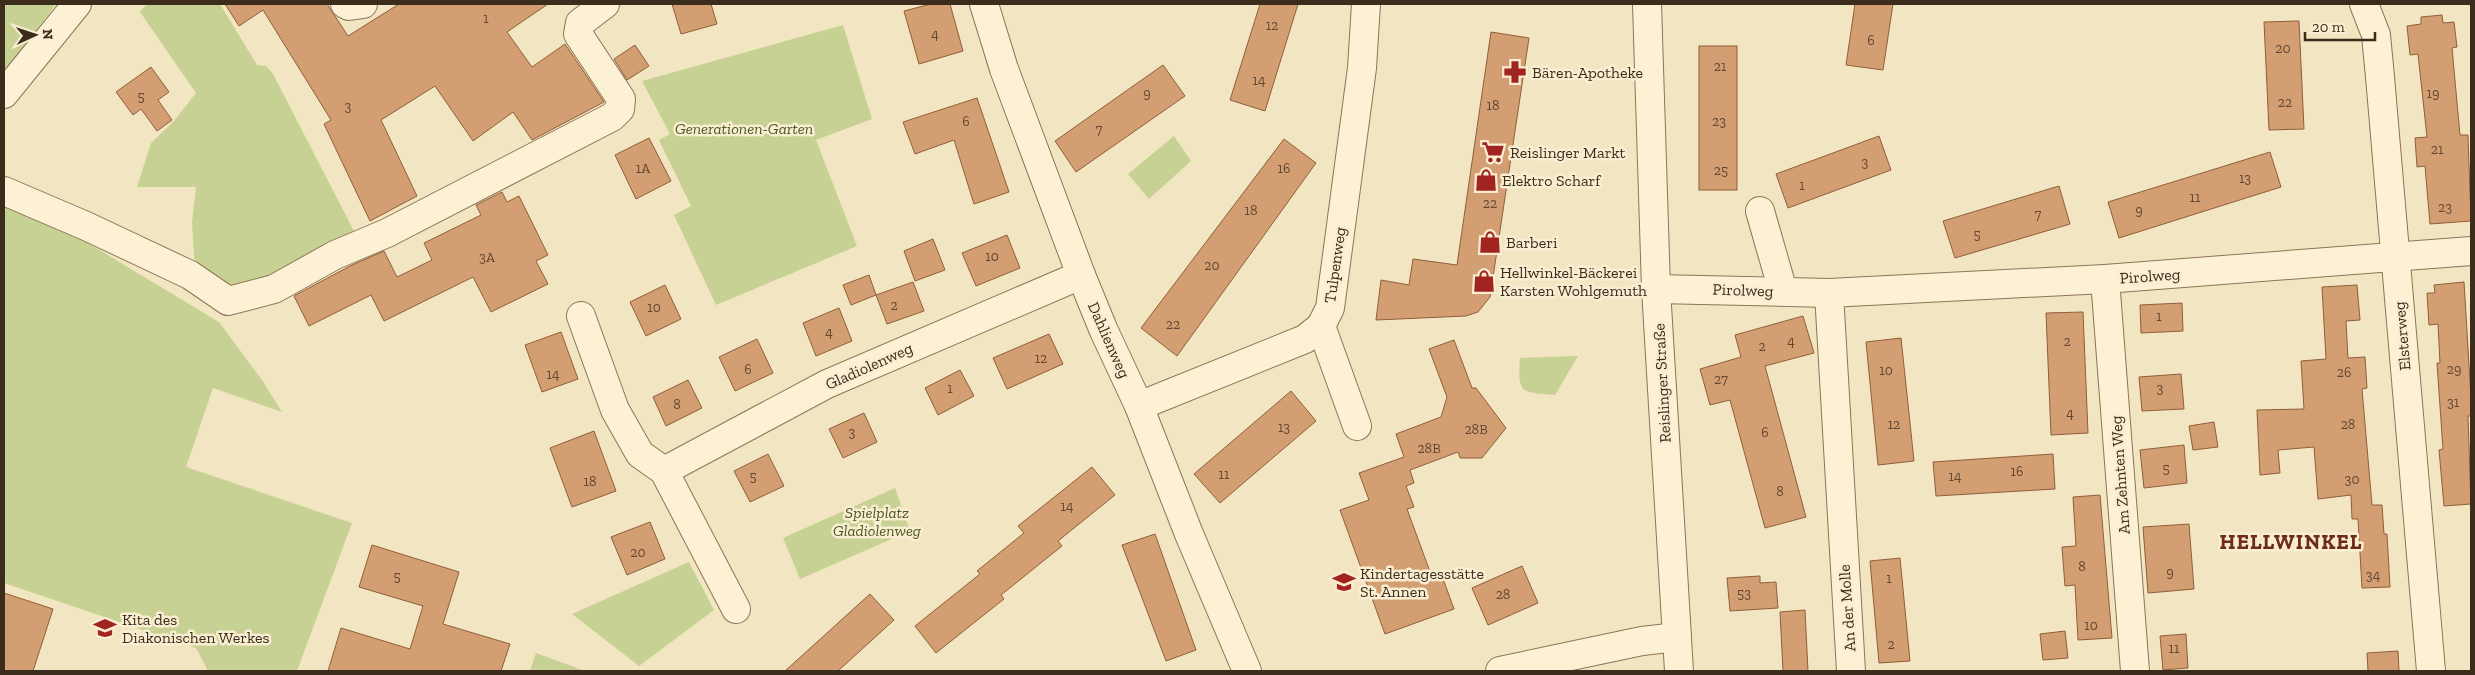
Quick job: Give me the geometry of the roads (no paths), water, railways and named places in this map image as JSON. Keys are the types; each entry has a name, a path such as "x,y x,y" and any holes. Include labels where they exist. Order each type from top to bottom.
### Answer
{"street":[{"path":"4,94 77,4"},
{"path":"345,4 349,6 363,4"},
{"path":"4,191 86,226 190,275 228,301 274,289 335,254 387,233 612,117 620,109 621,99 578,34 580,23 605,4"},
{"name":"Dahlienweg","path":"984,4 1004,69 1081,275 1104,331 1139,406 1189,534 1247,671"},
{"name":"Tulpenweg","path":"1139,406 1305,339 1321,326 1330,308 1362,68 1366,4"},
{"name":"Reislinger Straße","path":"1647,4 1656,289 1679,671"},
{"name":"Elsterweg","path":"2364,4 2376,35 2431,671"},
{"path":"1760,211 1783,291"},
{"name":"Pirolweg","path":"1656,289 1829,293 2105,279 2471,251"},
{"name":"Gladiolenweg","path":"664,471 828,384 1081,275"},
{"name":"Am Zehnten Weg","path":"2105,279 2135,671"},
{"name":"An der Molle","path":"1829,293 1851,671"},
{"path":"581,316 615,410 640,454 664,471 736,609"},
{"path":"1321,326 1357,426"},
{"path":"1500,671 1642,641 1677,637"}],"place":[{"name":"Bären-Apotheke","path":"1515,72"},
{"name":"Reislinger Markt","path":"1493,152"},
{"name":"Elektro Scharf","path":"1486,180"},
{"name":"Barberi","path":"1490,242"},
{"name":"Hellwinkel-Bäckerei Karsten Wohlgemuth","path":"1484,281"},
{"name":"Kindertagesstätte St. Annen","path":"1344,582"},
{"name":"Kita des Diakonischen Werkes","path":"105,628"}],"district":[{"name":"HELLWINKEL","path":"2291,541"}],"park label":[{"name":"Generationen-Garten","path":"744,128"},
{"name":"Spielplatz Gladiolenweg","path":"877,521"}]}
